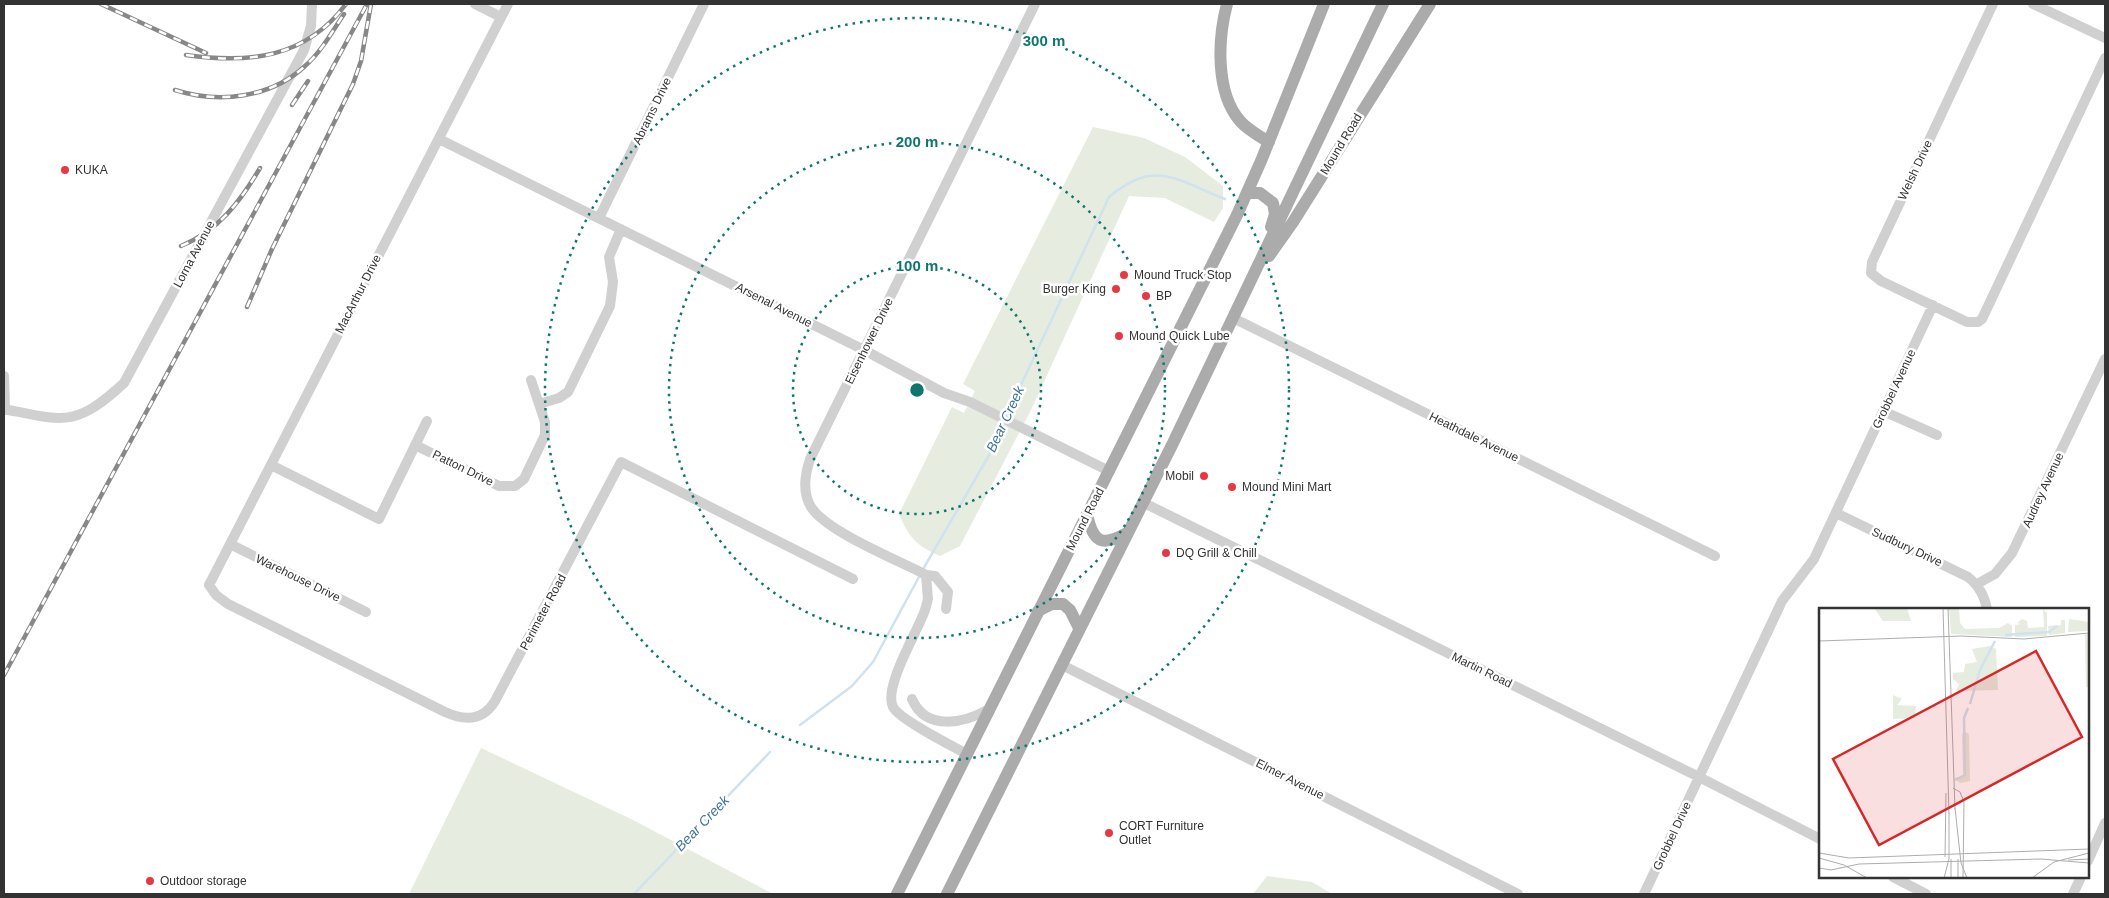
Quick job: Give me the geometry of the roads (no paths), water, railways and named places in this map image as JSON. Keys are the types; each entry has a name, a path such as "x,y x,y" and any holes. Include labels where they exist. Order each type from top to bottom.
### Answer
{"main road":[{"path":"1227,4 1221,48 1222,72 1228,99 1241,122 1269,142"},
{"name":"Mound Road","path":"897,894 1247,193 1324,4"},
{"name":"Mound Road","path":"947,894 1233,318 1383,4"},
{"name":"Mound Road","path":"1250,282 1293,222 1430,4"},
{"path":"1247,193 1260,192 1274,203 1275,214 1261,258"},
{"path":"1087,514 1094,535 1100,540 1112,541 1127,533"},
{"path":"1038,611 1052,604 1063,604 1070,610 1079,628"}],"street":[{"name":"Lorna Avenue","path":"4,410 35,417 52,419 70,418 91,411 124,383 304,50 312,26 312,4"},
{"path":"475,4 502,17"},
{"name":"MacArthur Drive","path":"209,585 508,4"},
{"name":"Abrams Drive","path":"599,218 704,4"},
{"name":"Eisenhower Drive","path":"946,609 949,597 945,586 935,576 926,575 824,520 811,507 805,489 810,459 1035,4"},
{"name":"Welsh Drive","path":"1933,305 1876,278 1871,273 1870,267 1993,4"},
{"path":"2033,4 2105,38"},
{"path":"1933,305 1970,322 1978,322 1984,317 2105,58"},
{"name":"Arsenal Avenue","path":"438,139 622,229 944,392 1109,471"},
{"path":"539,404 559,398 568,392 605,318 613,289 610,257 622,229"},
{"name":"Grobbel Avenue","path":"1699,777 1778,608 1811,565 1933,305"},
{"name":"Heathdale Avenue","path":"1233,318 1715,556"},
{"name":"Audrey Avenue","path":"1977,584 1995,574 2012,553 2105,359"},
{"path":"4,376 4,410"},
{"name":"Patton Drive","path":"415,445 494,484 506,488 513,486 524,479 546,435 546,425 531,380"},
{"path":"1883,411 1937,435"},
{"path":"271,465 379,519 427,421"},
{"name":"Perimeter Road","path":"209,585 216,595 228,604 445,712 468,719 482,715 496,701 621,462 853,579"},
{"name":"Martin Road","path":"1142,502 1699,777 1819,838"},
{"name":"Sudbury Drive","path":"1836,513 1940,562 1977,584"},
{"name":"Warehouse Drive","path":"230,544 366,612"},
{"path":"926,575 928,599 926,610 893,684 891,700 895,711 904,719 967,754"},
{"path":"1977,584 1984,595 1987,608"},
{"name":"Elmer Avenue","path":"1062,664 1518,894"},
{"path":"912,699 924,715 931,719 953,722 972,719 989,709"},
{"name":"Grobbel Drive","path":"1644,894 1699,777"},
{"path":"2089,859 2105,823"},
{"path":"1895,878 1926,894"},
{"path":"2073,894 2081,878"}],"waterway":[{"name":"Bear Creek","path":"1006,417 1109,197 1125,185 1140,178 1153,175 1179,180 1225,199"},
{"name":"Bear Creek","path":"922,571 988,457 1004,422"},
{"name":"Bear Creek","path":"800,725 852,686 873,662 920,575"},
{"name":"Bear Creek","path":"634,894 770,752"}],"railway":[{"path":"101,4 206,53"},
{"path":"186,55 232,58 254,57 275,53 313,36 330,22 346,4"},
{"path":"4,675 367,4"},
{"path":"247,307 272,249 353,84 361,61 371,4"},
{"path":"175,90 209,97 227,97 261,91 277,85 291,77 311,60 326,42 344,14"},
{"path":"292,105 308,81"},
{"path":"181,246 194,240 217,224 236,204 260,168"}],"place":[{"name":"KUKA","path":"65,170"},
{"name":"Mound Truck Stop","path":"1124,275"},
{"name":"Burger King","path":"1116,289"},
{"name":"BP","path":"1146,296"},
{"name":"Mound Quick Lube","path":"1119,336"},
{"name":"Mobil","path":"1204,476"},
{"name":"Mound Mini Mart","path":"1232,487"},
{"name":"DQ Grill & Chill","path":"1166,553"},
{"name":"CORT Furniture Outlet","path":"1109,833"},
{"name":"Outdoor storage","path":"150,881"}]}
